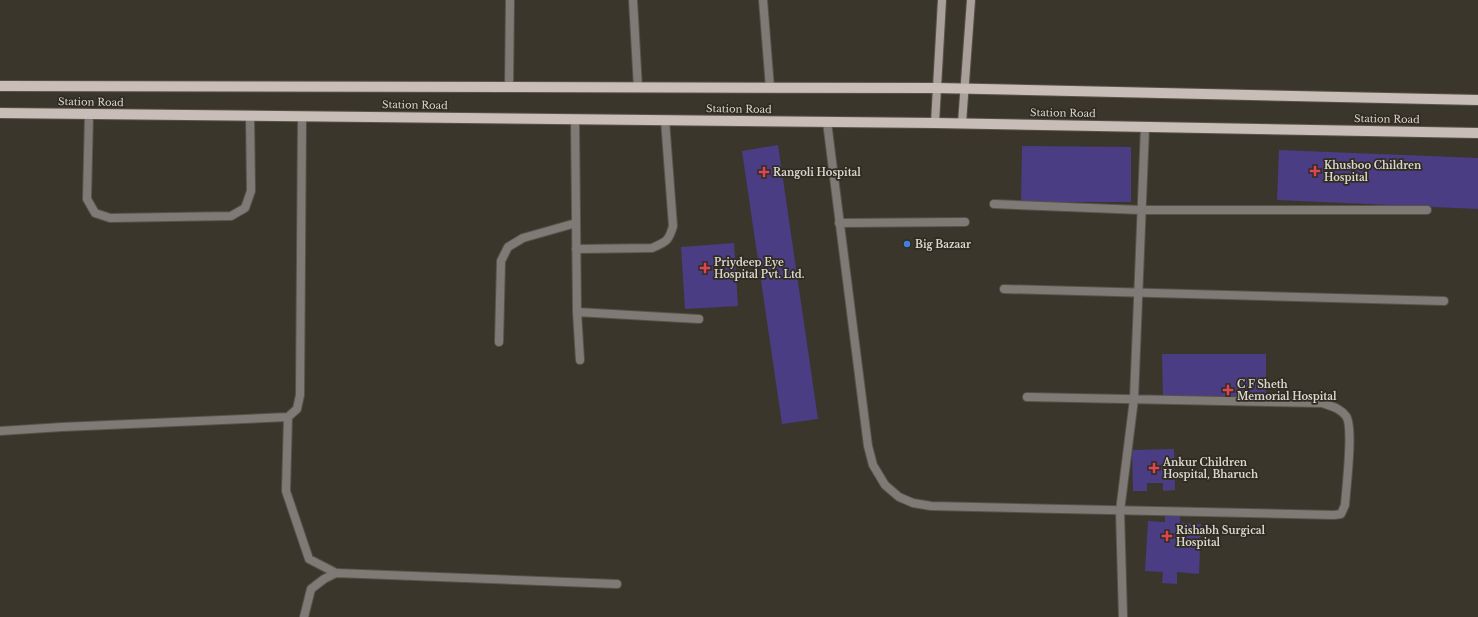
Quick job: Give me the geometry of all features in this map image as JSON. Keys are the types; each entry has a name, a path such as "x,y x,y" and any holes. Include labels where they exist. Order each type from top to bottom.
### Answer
{"main road":[{"path":"935,123 942,0"},
{"path":"962,123 971,0"},
{"name":"Station Road","path":"0,86 937,88 1478,100"},
{"name":"Station Road","path":"0,113 962,123 1478,133"}],"street":[{"path":"509,87 510,0"},
{"path":"633,0 638,88"},
{"path":"763,0 770,88"},
{"path":"89,114 87,199 95,213 110,218 231,216 245,208 251,191 250,116"},
{"path":"0,431 288,417 298,409 300,395 302,116"},
{"path":"575,119 577,312 580,360"},
{"path":"576,249 652,248 663,244 670,238 673,226 666,120"},
{"path":"827,122 868,446 873,465 885,485 899,497 913,503 931,506 1334,515 1341,514 1345,505 1350,432 1347,417 1338,408 1322,403 1027,397"},
{"path":"1123,617 1120,510 1134,399 1145,127"},
{"path":"994,204 1141,210 1427,210"},
{"path":"839,223 965,222"},
{"path":"498,342 501,261 508,247 523,238 576,223"},
{"path":"1004,289 1444,301"},
{"path":"577,312 699,319"},
{"path":"288,417 286,491 309,559 336,573 617,584"},
{"path":"304,617 311,589 324,579 336,573"}],"building":[{"path":"778,145 818,419 782,424 742,151"},
{"path":"1022,146 1131,147 1131,202 1021,202"},
{"path":"1279,150 1478,158 1478,209 1277,200"},
{"path":"734,243 738,306 685,309 681,247"},
{"path":"1162,354 1266,354 1266,396 1163,396"},
{"path":"1174,449 1175,490 1163,491 1163,483 1147,483 1147,491 1133,491 1132,450"},
{"path":"1165,515 1180,516 1180,523 1201,524 1199,574 1177,572 1177,584 1162,583 1163,572 1145,571 1148,521 1165,522"}],"place":[{"name":"Khusboo Children Hospital","path":"1315,171"},
{"name":"Rangoli Hospital","path":"764,172"},
{"name":"Big Bazaar","path":"907,244"},
{"name":"Priydeep Eye Hospital Pvt. Ltd.","path":"705,268"},
{"name":"C F Sheth Memorial Hospital","path":"1228,390"},
{"name":"Ankur Children Hospital, Bharuch","path":"1154,468"},
{"name":"Rishabh Surgical Hospital","path":"1167,536"}]}
